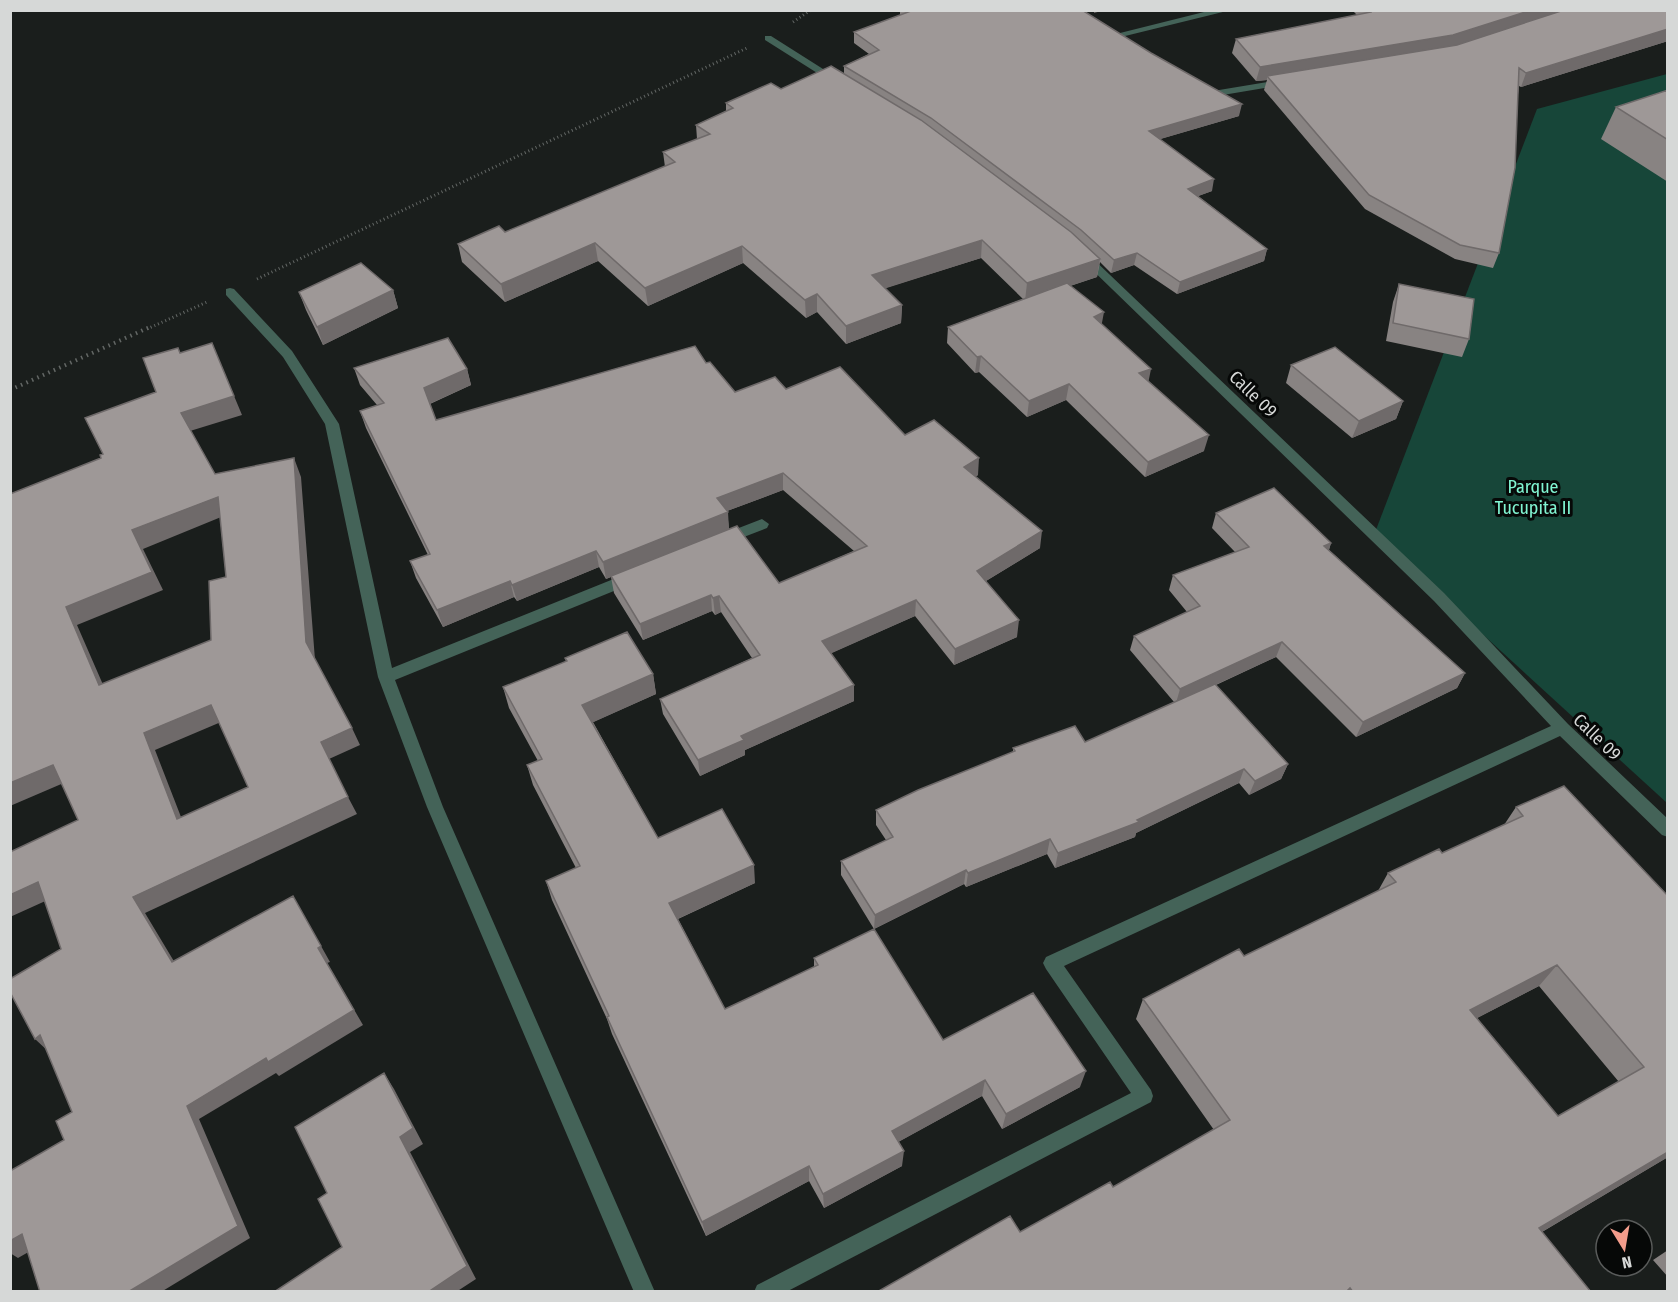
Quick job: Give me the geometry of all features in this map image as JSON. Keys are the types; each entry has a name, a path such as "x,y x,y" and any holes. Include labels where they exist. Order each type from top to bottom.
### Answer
{"street":[{"path":"1108,29 1122,38 1227,10"},
{"path":"768,38 846,86"},
{"path":"1192,82 1211,94 1291,81"},
{"name":"Calle 09","path":"1074,246 1439,597 1562,728 1668,830"},
{"path":"230,292 288,354 332,424 386,677 435,807 645,1292"},
{"path":"707,547 762,524"},
{"path":"386,677 641,574"},
{"path":"764,1292 1144,1096 1052,963 1562,728"}],"path":[{"path":"10,390 230,292 768,38 812,10"}],"green space":[{"name":"Parque Tucupita II","path":"1667,74 1667,803 1374,535 1537,109"}],"building":[{"path":"911,10 1082,10 1151,53 1242,104 1149,131 1214,179 1188,189 1267,249 1180,282 1137,253 1114,260 1081,230 931,118 844,66 879,50 854,32"},
{"path":"1370,10 1532,10 1453,35 1260,67 1236,39 1371,12"},
{"path":"1564,10 1667,10 1668,29 1526,73 1519,68 1515,168 1499,253 1460,245 1369,195 1267,76 1457,45"},
{"path":"831,66 921,120 1071,232 1100,259 1027,283 982,240 872,275 902,305 846,326 817,294 805,300 742,246 645,288 595,243 501,284 458,244 499,226 505,232 675,162 663,152 710,134 696,125 733,108 726,103 771,83 781,89"},
{"path":"1668,90 1668,140 1616,107"},
{"path":"361,263 393,290 317,327 299,292"},
{"path":"1067,283 1104,312 1094,317 1151,369 1139,373 1209,435 1148,462 1069,384 1029,401 981,356 977,357 948,327"},
{"path":"1399,284 1474,299 1469,339 1393,323"},
{"path":"448,338 467,369 424,388 436,420 695,346 706,363 710,362 735,392 775,377 786,389 840,367 905,435 934,420 979,458 964,467 1042,531 977,571 1019,620 955,649 916,600 822,641 854,685 741,736 744,740 698,760 660,699 760,655 719,596 713,598 711,595 640,624 611,576 737,526 779,583 867,546 783,473 717,498 728,512 603,562 596,551 512,585 510,581 437,610 410,561 430,554 360,411 384,403 354,368"},
{"path":"212,343 234,396 181,413 215,474 294,458 306,642 352,728 321,742 348,797 133,897 172,962 293,896 321,946 318,948 354,1010 268,1062 266,1058 187,1106 238,1226 128,1292 40,1292 22,1234 10,1241 10,1171 64,1140 56,1121 72,1112 40,1035 35,1039 10,992 10,979 61,949 38,882 10,895 10,852 78,820 53,765 10,783 10,494 101,458 100,455 103,454 85,418 156,392 143,358 178,348 180,353","holes":["218,497 226,577 209,581 211,640 99,685 66,607 152,572 132,530","211,705 248,787 177,819 144,733"]},
{"path":"1335,347 1403,401 1359,421 1291,365"},
{"path":"1274,488 1331,543 1324,546 1465,673 1363,722 1282,642 1180,689 1134,636 1200,606 1173,575 1249,547 1216,513"},
{"path":"627,632 653,674 582,705 658,838 722,809 754,865 669,903 725,1009 818,965 814,958 874,929 943,1040 1033,993 1086,1071 1006,1114 985,1080 892,1131 904,1151 823,1194 809,1166 702,1222 546,881 580,866 527,765 542,759 503,687 567,661 565,658"},
{"path":"1215,684 1288,764 1255,781 1244,769 1137,820 1139,822 1058,853 1050,839 968,873 966,870 875,915 841,861 893,837 876,810 918,790 1015,751 1013,748 1075,726 1085,742"},
{"path":"1564,786 1668,896 1668,1152 1539,1228 1591,1292 1353,1292 1350,1288 1346,1292 877,1292 1010,1216 1020,1232 1110,1182 1113,1187 1230,1120 1143,999 1239,949 1244,956 1396,882 1388,873 1439,849 1442,853 1523,816 1516,807","holes":["1557,965 1644,1067 1558,1116 1470,1010"]},
{"path":"384,1073 413,1128 400,1137 467,1266 428,1292 274,1292 342,1247 318,1199 327,1193 295,1127"}]}
